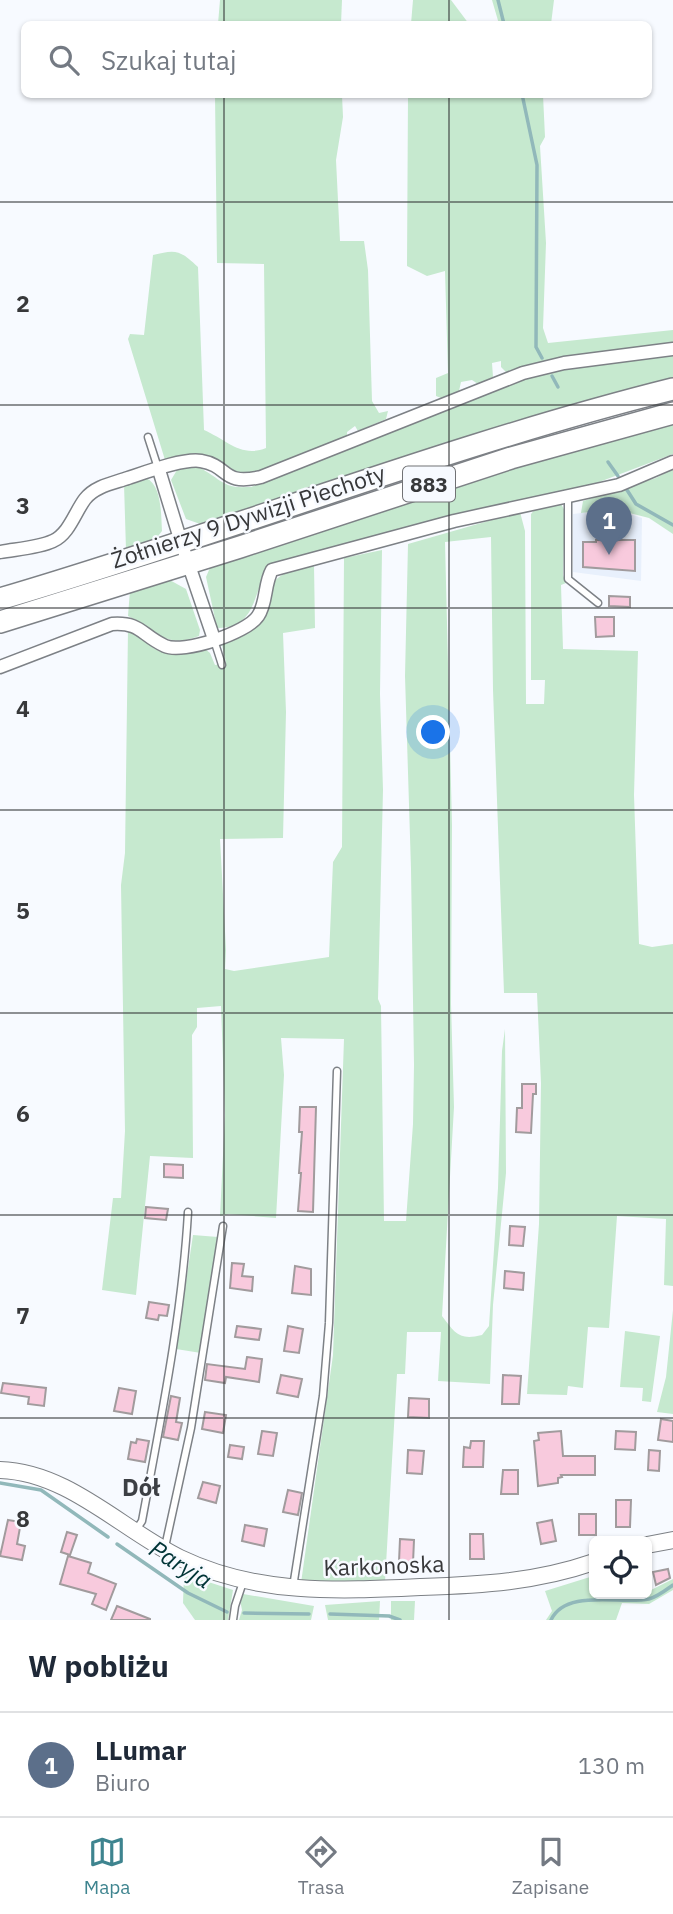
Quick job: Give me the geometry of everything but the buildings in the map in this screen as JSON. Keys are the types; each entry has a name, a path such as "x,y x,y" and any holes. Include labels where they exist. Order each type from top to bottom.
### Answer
{"highway":[{"name":"Żołnierzy 9 Dywizji Piechoty","path":"0,599 117,564 506,435 673,390"},
{"name":"Żołnierzy 9 Dywizji Piechoty","path":"0,622 188,564 511,458 673,413"}],"street":[{"path":"0,552 53,541 63,533 86,497 99,488 190,461 211,464 233,479 261,477 523,373 564,363 673,349"},
{"path":"0,667 112,624 136,625 151,639 168,647 184,648 214,639 252,624 260,613 266,581 272,570 454,521 620,485 673,462"},
{"path":"159,470 214,639"},
{"name":"Karkonoska","path":"0,1470 14,1470 46,1479 135,1532 201,1567 243,1580 293,1589 355,1591 494,1584 535,1579 589,1563"},
{"path":"652,1544 673,1540"}],"lane":[{"path":"148,437 159,470"},
{"path":"568,497 568,579 598,603"},
{"path":"214,639 222,665"},
{"path":"293,1589 326,1364 337,1071"},
{"path":"135,1532 142,1521 171,1363 184,1275 188,1212"},
{"path":"172,1553 223,1226"},
{"path":"233,1620 243,1580"}],"shaded area":[{"path":"614,509 642,518 641,581 573,572 573,514"}],"green space":[{"path":"220,0 342,0 341,21 218,21"},
{"path":"413,0 451,0 467,21 411,21"},
{"path":"492,0 554,0 551,21 498,21"},
{"path":"215,98 342,98 343,117 336,160 340,241 364,241 368,270 372,401 379,413 388,411 386,419 358,431 355,426 347,432 347,437 250,475 241,476 197,454 172,461 165,460 128,339 130,334 144,335 153,255 167,252 177,252 198,267 204,430 241,449 257,451 266,448 264,264 217,263"},
{"path":"408,98 543,98 545,137 540,146 546,243 543,328 548,343 673,330 673,343 558,358 506,372 501,367 501,361 492,363 493,377 478,384 472,380 461,382 459,391 441,398 436,396 436,378 448,373 445,271 427,276 407,266"},
{"path":"673,353 673,380 504,425 203,525 186,519 171,480 177,470 193,467 204,470 231,486 251,487 517,380 580,365"},
{"path":"673,420 673,454 586,487 409,526 271,564 248,615 231,627 217,628 206,577 212,563 482,477"},
{"path":"673,469 673,534 649,518 614,509 581,513 583,501 656,478"},
{"path":"146,478 158,494 162,531 155,540 126,550 124,484"},
{"path":"561,504 565,511 563,575 566,583 561,585 563,649 638,651 634,795 639,944 652,947 673,944 673,1286 664,1285 666,1219 617,1216 609,1328 588,1327 583,1388 568,1386 567,1395 527,1394 539,1224 541,1083 537,993 504,993 493,690 491,537 445,542 452,825 451,1004 454,1107 442,1316 454,1331 463,1336 482,1335 489,1326 505,1029 506,1173 493,1305 490,1384 438,1381 441,1332 407,1332 405,1374 397,1374 385,1582 301,1583 333,1355 344,1039 281,1038 284,1075 276,1218 229,1214 220,1216 225,1115 221,1006 197,1008 197,1027 192,1035 193,1158 150,1156 136,1295 102,1290 113,1198 121,1198 125,1131 121,885 125,853 128,629 161,652 179,654 204,648 210,653 215,665 226,663 222,645 259,624 274,582 288,572 314,565 315,628 283,633 286,712 283,838 220,839 225,969 234,971 329,957 333,862 342,847 344,558 382,550 380,694 383,790 378,999 381,1006 384,1221 406,1221 414,1065 405,676 408,544 520,512 525,531 526,704 544,704 545,680 531,680 531,514 536,508"},
{"path":"166,578 186,589 200,630 199,636 177,641 169,639 128,616 130,590"},
{"path":"193,1235 218,1237 201,1353 176,1349"},
{"path":"673,1310 673,1414 657,1412 666,1377"},
{"path":"625,1331 660,1336 651,1402 642,1401 643,1388 620,1387"},
{"path":"184,1574 233,1590 228,1620 195,1620 183,1603"},
{"path":"589,1577 589,1599 652,1599 652,1590 673,1579 673,1590 649,1604 622,1603 616,1620 546,1620 552,1611 545,1591"},
{"path":"243,1594 314,1606 311,1620 239,1620"},
{"path":"380,1601 379,1620 328,1620 325,1605"},
{"path":"391,1601 415,1601 414,1620 391,1620"}],"waterway":[{"path":"498,0 503,21"},
{"path":"523,98 537,165 536,347 542,358"},
{"path":"552,376 558,387"},
{"path":"608,462 618,476"},
{"path":"627,490 636,504 673,525"},
{"name":"Paryja","path":"0,1483 41,1490 108,1537"},
{"name":"Paryja","path":"117,1544 188,1593 227,1612"},
{"name":"Paryja","path":"551,1620 558,1610 569,1604 595,1600 649,1599 673,1585"},
{"name":"Paryja","path":"244,1613 309,1614"},
{"name":"Paryja","path":"330,1614 389,1616 400,1620"}],"place":[{"name":"LLumar","path":"609,555"}],"district":[{"name":"Dół","path":"141,1487"}]}
